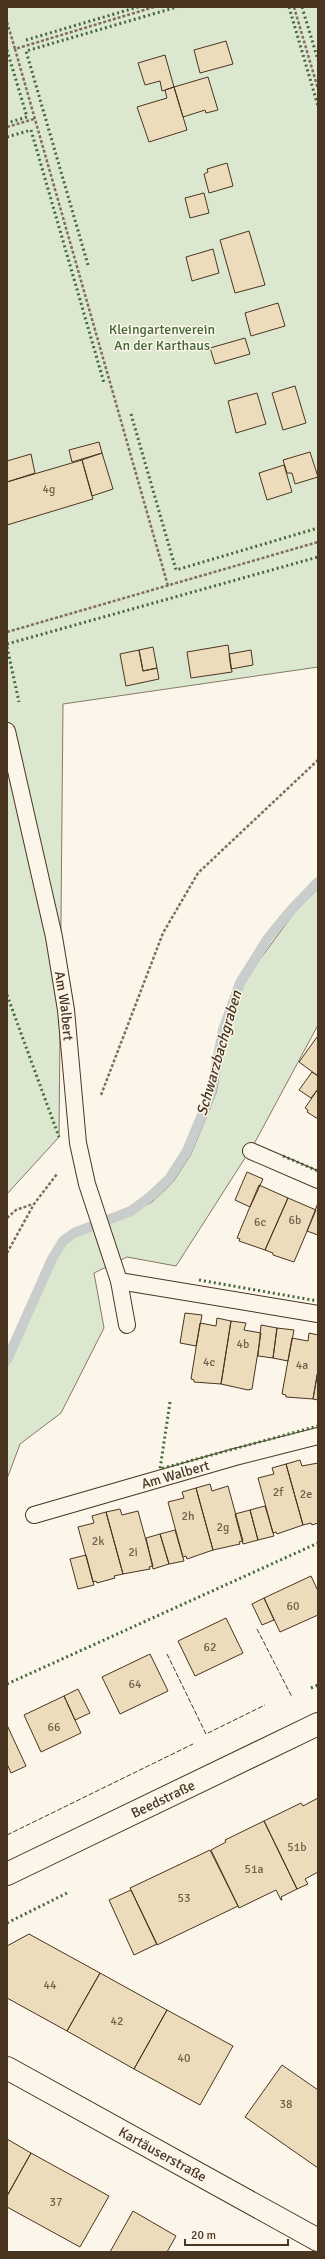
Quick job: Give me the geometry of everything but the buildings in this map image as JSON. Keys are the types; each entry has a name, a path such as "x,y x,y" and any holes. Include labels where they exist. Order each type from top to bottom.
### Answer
{"street":[{"name":"Beedstraße","path":"7,1874 318,1724"},
{"name":"Kartäuserstraße","path":"7,2068 318,2240"}],"lane":[{"name":"Am Walbert","path":"7,730 54,937 66,1010 78,1144 87,1184 120,1281 127,1325"},
{"path":"251,1151 318,1180"},
{"path":"120,1281 318,1314"},
{"name":"Am Walbert","path":"34,1515 234,1457 318,1436"}],"path":[{"path":"15,49 154,7"},
{"path":"294,7 318,89"},
{"path":"7,22 168,586"},
{"path":"7,127 34,119"},
{"path":"7,632 318,542"},
{"path":"101,1097 163,933 198,872 318,760"},
{"path":"7,1253 34,1204 78,1144"},
{"path":"7,1218 16,1210 34,1204"}],"green space":[{"name":"Kleingartenverein An der Karthaus","path":"7,7 318,7 318,667 63,704 59,1137 7,1194"},
{"path":"318,889 318,1025 254,1144 176,1266 127,1257 94,1273 104,1328 61,1413 20,1444 7,1479 7,1367 56,1258 68,1240 77,1234 131,1213 152,1202 173,1182 191,1154 216,1093 227,1031 244,981 297,909"}],"waterway":[{"name":"Schwarzbachgraben","path":"7,1360 52,1259 63,1241 74,1233 131,1211 151,1196 169,1179 187,1151 211,1093 223,1030 240,983 268,938 292,909 318,882"}],"hedge":[{"path":"26,40 138,7"},
{"path":"88,265 26,51 177,7"},
{"path":"289,7 318,106"},
{"path":"302,7 318,60"},
{"path":"7,50 27,117 7,123"},
{"path":"7,137 31,130 104,383"},
{"path":"131,414 176,570 318,528"},
{"path":"7,644 318,557"},
{"path":"7,647 19,702"},
{"path":"7,995 59,1137"},
{"path":"283,1156 318,1171"},
{"path":"199,1280 318,1301"},
{"path":"170,1402 160,1469 318,1426"},
{"path":"7,1684 318,1543"},
{"path":"311,1688 318,1685"},
{"path":"7,1923 69,1892"}],"fence":[{"path":"257,1629 292,1697"},
{"path":"167,1654 206,1734 265,1705"},
{"path":"7,1835 193,1744"}]}
